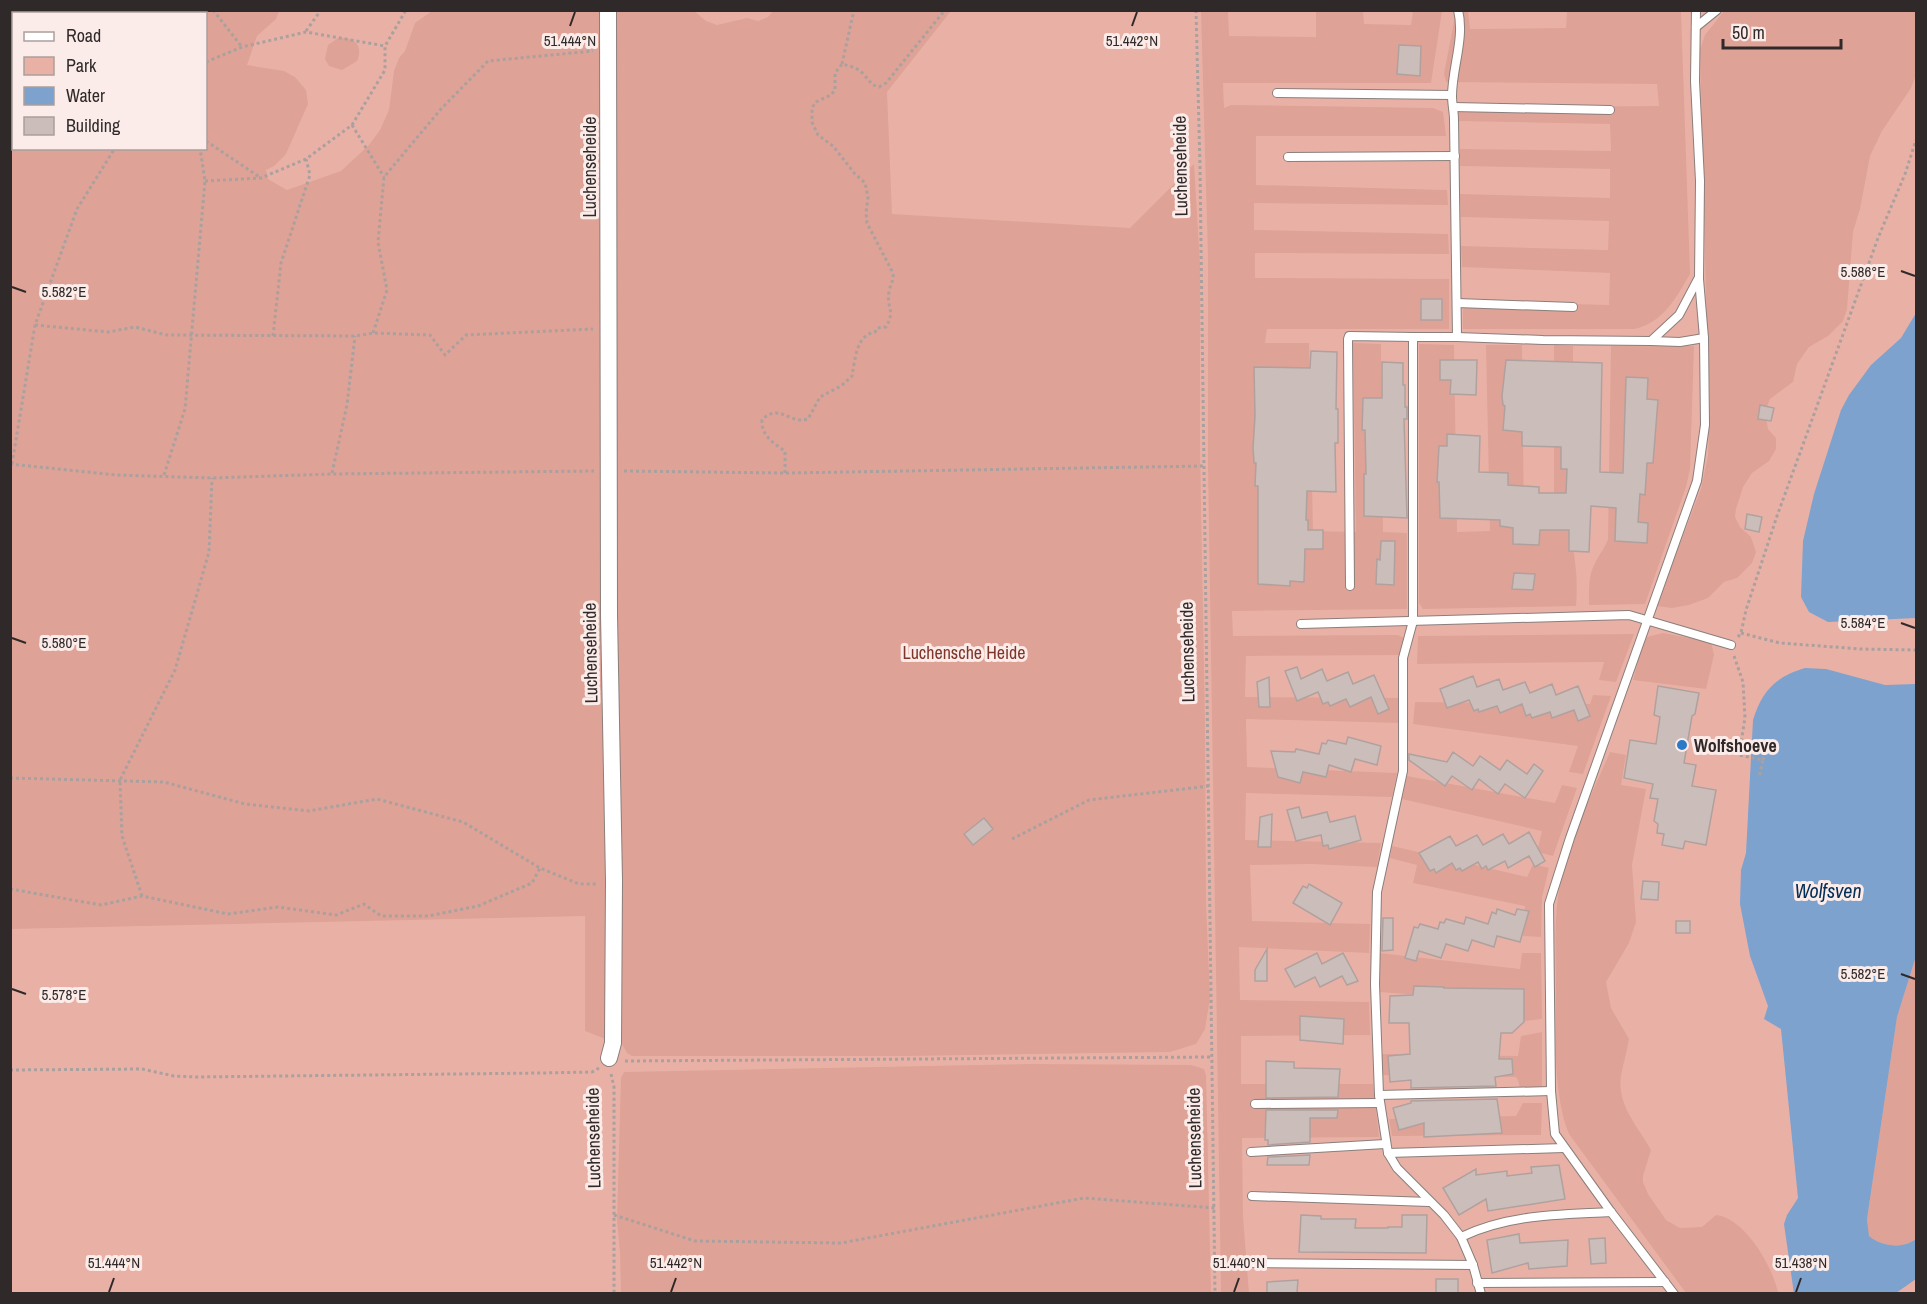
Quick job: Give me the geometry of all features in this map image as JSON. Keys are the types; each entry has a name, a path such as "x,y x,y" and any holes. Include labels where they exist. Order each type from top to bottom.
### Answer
{"street":[{"name":"Luchenseheide","path":"608,10 608,471 614,881 613,1043 609,1058"}],"lane":[{"path":"1457,337 1452,95 1458,49 1458,10"},
{"path":"1674,1293 1611,1212 1555,1134 1551,1091 1549,904 1570,838 1649,620 1699,473 1705,426 1704,338 1699,279 1700,181 1695,81 1696,10"},
{"path":"1696,27 1717,10"},
{"path":"1277,93 1452,95"},
{"path":"1453,107 1610,110"},
{"path":"1288,157 1455,156"},
{"path":"1651,341 1679,315 1699,279"},
{"path":"1457,303 1573,307"},
{"path":"1350,586 1347,339 1349,336 1543,340 1626,339 1680,342 1704,338"},
{"path":"1413,337 1413,621 1402,658 1403,771 1377,892 1375,984 1379,1099 1386,1149 1397,1168 1444,1215 1461,1237 1473,1264 1481,1293"},
{"path":"1301,624 1629,615 1731,645"},
{"path":"1256,1104 1551,1091"},
{"path":"1251,1152 1564,1148"},
{"path":"1252,1196 1429,1202"},
{"path":"1461,1237 1480,1228 1522,1218 1611,1212"},
{"path":"1254,1263 1473,1264"},
{"path":"1477,1283 1665,1282"}],"path":[{"path":"213,10 242,47"},
{"path":"306,32 321,10"},
{"path":"205,181 261,178 306,159 352,125 385,70 385,46 406,10"},
{"path":"785,473 785,451 774,444 763,432 762,420 778,412 798,420 808,419 820,397 841,386 852,376 854,357 861,342 877,328 885,327 891,317 889,293 894,281 893,273 888,259 867,223 868,197 865,183 833,146 818,135 811,119 812,108 816,102 831,95 835,90 835,73 842,64 854,10"},
{"path":"842,64 855,68 864,74 868,82 879,87 886,82 945,10"},
{"name":"Luchenseheide","path":"1196,10 1215,1293"},
{"path":"207,62 242,47 306,32 385,46"},
{"path":"373,333 387,290 378,242 384,177 441,110 488,61 608,50"},
{"path":"352,125 384,177"},
{"path":"1763,760 1739,755 1745,718 1743,682 1731,645 1741,633 1746,610 1777,516 1878,238 1917,140"},
{"path":"207,142 261,178"},
{"path":"114,150 77,209 35,325 11,464 116,475 212,478 332,474 608,471 785,473 1204,466"},
{"path":"164,475 185,409 205,181 200,150"},
{"path":"273,336 281,263 310,175 306,159"},
{"path":"35,325 108,332 135,327 166,335 355,336 373,333 430,335 445,355 466,335 609,328"},
{"path":"332,474 347,405 355,336"},
{"path":"142,896 122,836 120,780 175,669 210,552 212,478"},
{"path":"1741,633 1780,643 1861,649 1917,650"},
{"path":"1760,777 1767,741"},
{"path":"10,778 164,782 245,804 309,811 377,799 463,822 540,868 579,884 614,881"},
{"path":"1012,839 1089,800 1209,786"},
{"path":"10,889 101,905 142,896 228,914 278,908 336,915 364,904 381,916 428,916 478,906 532,883 540,868"},
{"path":"10,1070 142,1069 174,1076 196,1077 592,1072 609,1058 646,1062 1212,1057"},
{"name":"Luchenseheide","path":"609,1058 614,1087 614,1293"},
{"path":"614,1215 695,1241 841,1242 1084,1198 1215,1208"}],"green space":[{"name":"Luchensche Heide","path":"38,11 1916,11 1916,1293 11,1294 11,155 13,150 207,150 207,12"},
{"path":"279,11 276,19 257,36 247,65 284,71 295,77 306,90 308,104 286,154 274,166 266,170 268,179 287,190 341,171 369,145 380,130 389,110 394,71 399,58 405,51 415,23 432,11 604,11 608,1040 585,1031 585,916 11,929 10,64 12,54 12,150 207,150 207,12 20,12"},
{"path":"611,11 694,11 706,21 717,25 747,18 758,21 768,17 773,11 951,11 887,92 892,214 1130,228 1194,164 1200,264 1206,904 1210,998 1205,1029 1196,1044 1170,1052 907,1056 632,1056 627,1053 618,1037"},
{"path":"1201,11 1228,11 1229,36 1316,37 1316,11 1363,11 1364,24 1411,25 1413,11 1442,11 1431,83 1223,83 1224,108 1231,105 1433,108 1443,112 1446,136 1256,136 1256,185 1447,190 1448,205 1254,203 1254,230 1448,234 1449,254 1255,253 1255,278 1449,279 1449,329 1267,329 1265,343 1309,343 1313,531 1356,532 1353,343 1381,344 1383,532 1407,533 1407,609 1232,611 1233,636 1398,635 1406,639 1405,655 1246,656 1245,697 1403,698 1402,723 1246,719 1247,767 1397,773 1392,797 1246,793 1245,840 1381,843 1377,867 1310,864 1250,865 1252,921 1370,924 1369,953 1239,947 1240,1000 1369,1002 1370,1035 1241,1036 1241,1084 1373,1084 1379,1137 1242,1138 1243,1216 1249,1294 1221,1293 1208,464 1208,257"},
{"path":"1456,11 1468,11 1470,29 1566,28 1567,11 1681,11 1690,274 1668,308 1653,321 1634,329 1463,329 1463,301 1609,305 1610,273 1462,267 1461,246 1608,250 1609,221 1461,217 1460,194 1610,198 1610,169 1460,166 1460,149 1611,151 1610,124 1458,121 1458,108 1659,106 1657,84 1446,82 1444,74"},
{"path":"1724,11 1916,11 1916,75 1911,88 1882,131 1870,156 1860,209 1853,232 1847,309 1843,321 1828,336 1809,347 1797,364 1793,382 1770,399 1765,412 1768,429 1776,438 1776,449 1769,461 1752,473 1743,487 1735,517 1740,527 1751,537 1756,552 1752,563 1737,578 1724,582 1708,598 1672,608 1656,606 1701,489 1708,456 1710,395 1700,50 1705,35"},
{"path":"338,38 352,40 359,50 357,61 342,70 329,66 325,59 328,45"},
{"path":"1419,344 1454,345 1457,532 1490,531 1486,345 1522,345 1524,530 1554,530 1554,345 1573,346 1572,542 1577,589 1576,606 1423,609 1419,603"},
{"path":"1611,346 1694,346 1690,469 1686,487 1645,604 1589,605 1589,583 1592,572 1608,539"},
{"path":"1663,633 1711,642 1714,655 1706,689 1633,680 1642,646 1647,637"},
{"path":"1634,634 1616,682 1599,680 1604,662 1417,664 1418,636"},
{"path":"1593,695 1611,696 1583,774 1569,772 1578,746 1413,724 1415,702 1590,704"},
{"path":"1610,752 1626,755 1621,785 1646,789 1632,865 1636,922 1629,943 1606,982 1611,1008 1629,1039 1621,1076 1622,1097 1651,1150 1643,1182 1648,1194 1666,1220 1680,1228 1702,1227 1716,1215 1727,1218 1737,1225 1756,1245 1764,1258 1778,1293 1686,1293 1569,1134 1560,1099 1556,1061 1557,903 1571,844"},
{"path":"1407,776 1555,803 1562,785 1577,788 1553,856 1537,852 1542,831 1402,799"},
{"path":"1392,846 1527,877 1533,864 1549,868 1542,897 1541,937 1523,936 1525,906 1413,883 1417,865 1390,858"},
{"path":"1379,953 1520,969 1522,953 1541,953 1542,1019 1523,1021 1515,1002 1379,992"},
{"path":"1916,956 1916,1239 1905,1244 1892,1245 1880,1243 1869,1236 1867,1219 1897,1017"},
{"path":"1542,1032 1542,1092 1521,1093 1516,1077 1383,1075 1381,1054 1518,1056 1521,1036"},
{"path":"1030,1064 1191,1065 1204,1069 1206,1075 1211,1293 621,1293 617,1220 621,1078 624,1072"},
{"path":"1523,1103 1542,1103 1541,1135 1392,1136 1389,1119 1516,1116"}],"water":[{"path":"1916,313 1916,618 1828,622 1809,612 1801,597 1803,541 1814,494 1841,410 1849,395 1871,365 1901,338"},
{"name":"Wolfsven","path":"1805,668 1826,669 1885,685 1916,684 1916,956 1897,1017 1867,1219 1869,1236 1880,1243 1899,1245 1916,1239 1916,1279 1896,1293 1794,1294 1784,1224 1798,1198 1781,1029 1764,1019 1768,1006 1750,956 1740,904 1741,870 1746,853 1753,720 1765,693 1771,686 1785,676"}],"building":[{"path":"1399,45 1421,46 1420,76 1397,74"},
{"path":"1421,299 1442,299 1442,320 1421,320"},
{"path":"1311,351 1337,352 1336,492 1307,491 1308,530 1323,530 1323,549 1305,549 1304,582 1290,581 1290,586 1258,584 1258,486 1255,486 1256,463 1254,463 1253,448 1254,367 1310,368"},
{"path":"1440,360 1477,360 1476,395 1450,394 1451,380 1440,380"},
{"path":"1506,360 1602,363 1600,472 1623,473 1626,377 1648,378 1647,399 1658,400 1653,463 1647,463 1645,495 1640,494 1638,522 1648,523 1647,543 1615,541 1616,508 1591,506 1589,552 1569,551 1569,530 1540,530 1539,545 1513,544 1513,528 1500,526 1500,520 1440,518 1439,482 1437,482 1439,446 1447,446 1447,434 1480,436 1479,472 1508,473 1508,485 1539,487 1539,493 1566,493 1567,469 1561,469 1561,447 1522,446 1522,432 1503,430 1505,406 1502,396"},
{"path":"1382,362 1403,363 1405,407 1407,407 1407,419 1404,419 1407,518 1364,516 1364,474 1366,474 1365,430 1362,430 1363,398 1382,398"},
{"path":"1760,405 1774,408 1771,421 1758,419"},
{"path":"1747,514 1762,517 1759,532 1745,529"},
{"path":"1381,541 1395,541 1394,585 1376,584 1377,559 1380,560"},
{"path":"1514,573 1535,574 1533,590 1512,589"},
{"path":"1297,667 1301,679 1322,669 1327,681 1348,672 1353,684 1374,675 1389,709 1378,714 1371,697 1350,707 1346,699 1330,706 1328,702 1323,704 1318,692 1297,701 1285,671"},
{"path":"1473,676 1477,687 1499,679 1503,690 1525,682 1530,693 1552,684 1556,695 1578,686 1590,716 1578,721 1574,710 1552,718 1550,712 1532,718 1530,714 1526,716 1522,704 1500,713 1497,706 1479,712 1478,709 1474,711 1469,700 1447,708 1440,689"},
{"path":"1269,677 1270,707 1259,707 1257,682"},
{"path":"1658,686 1699,693 1695,714 1692,716 1684,763 1696,765 1692,786 1716,790 1706,845 1685,841 1683,849 1662,845 1664,834 1657,833 1658,824 1654,821 1658,799 1650,798 1653,784 1624,778 1630,740 1656,744 1660,717 1654,715"},
{"path":"1348,737 1381,746 1377,765 1355,759 1351,772 1329,765 1326,777 1303,772 1300,783 1278,777 1271,751 1295,752 1296,749 1319,754 1322,743 1326,744 1328,740 1346,744"},
{"path":"1453,752 1473,766 1480,756 1500,770 1507,760 1527,774 1534,764 1543,771 1525,798 1505,784 1498,794 1479,779 1472,790 1452,776 1445,786 1409,760 1409,754 1447,762"},
{"path":"1299,807 1302,818 1327,812 1330,822 1355,816 1361,840 1329,849 1328,845 1323,846 1321,835 1296,841 1287,810"},
{"path":"1272,814 1271,847 1258,847 1260,817"},
{"path":"984,818 993,829 973,845 964,834"},
{"path":"1529,832 1545,861 1535,867 1529,856 1508,868 1505,861 1488,870 1486,866 1482,869 1478,862 1462,871 1460,868 1456,870 1452,863 1436,873 1434,869 1430,871 1419,853 1450,836 1456,846 1477,835 1483,845 1503,834 1509,844"},
{"path":"1643,881 1659,882 1658,900 1641,899"},
{"path":"1309,884 1342,903 1330,925 1293,903 1303,886 1307,888"},
{"path":"1497,909 1515,915 1517,909 1529,911 1520,942 1497,936 1494,947 1472,940 1468,951 1446,944 1441,958 1419,951 1416,961 1405,958 1414,927 1418,928 1420,924 1438,929 1440,922 1444,923 1446,919 1464,924 1466,917 1488,924 1492,912 1496,914"},
{"path":"1383,918 1393,918 1393,950 1382,951"},
{"path":"1676,921 1690,921 1690,933 1676,933"},
{"path":"1267,949 1267,981 1255,981 1255,970"},
{"path":"1317,953 1322,964 1343,953 1358,981 1347,985 1342,976 1320,987 1315,977 1295,987 1285,969"},
{"path":"1414,986 1524,989 1524,1022 1512,1033 1501,1033 1499,1059 1512,1059 1513,1074 1495,1077 1496,1086 1411,1088 1411,1080 1390,1082 1388,1056 1410,1054 1409,1023 1389,1023 1390,996 1413,995"},
{"path":"1300,1016 1344,1019 1343,1044 1300,1040"},
{"path":"1266,1061 1294,1062 1294,1068 1340,1069 1338,1097 1266,1098"},
{"path":"1497,1099 1502,1133 1424,1137 1424,1123 1399,1130 1393,1108 1411,1103 1411,1101"},
{"path":"1266,1110 1338,1110 1337,1118 1310,1118 1310,1142 1268,1145 1268,1140 1265,1140"},
{"path":"1310,1155 1309,1165 1267,1165 1268,1157"},
{"path":"1559,1165 1565,1199 1488,1211 1486,1199 1459,1215 1443,1188 1476,1169 1476,1175 1507,1171 1507,1176 1532,1173 1531,1167"},
{"path":"1301,1215 1321,1216 1321,1219 1356,1219 1355,1228 1388,1228 1402,1227 1402,1215 1427,1215 1426,1253 1299,1252"},
{"path":"1519,1234 1520,1243 1568,1240 1567,1266 1529,1269 1528,1263 1492,1273 1487,1240"},
{"path":"1605,1238 1606,1263 1591,1264 1589,1239"},
{"path":"1436,1279 1458,1279 1458,1293 1436,1293"},
{"path":"1298,1280 1297,1293 1267,1293 1267,1282"}],"place":[{"name":"Wolfshoeve","path":"1682,745"}]}
